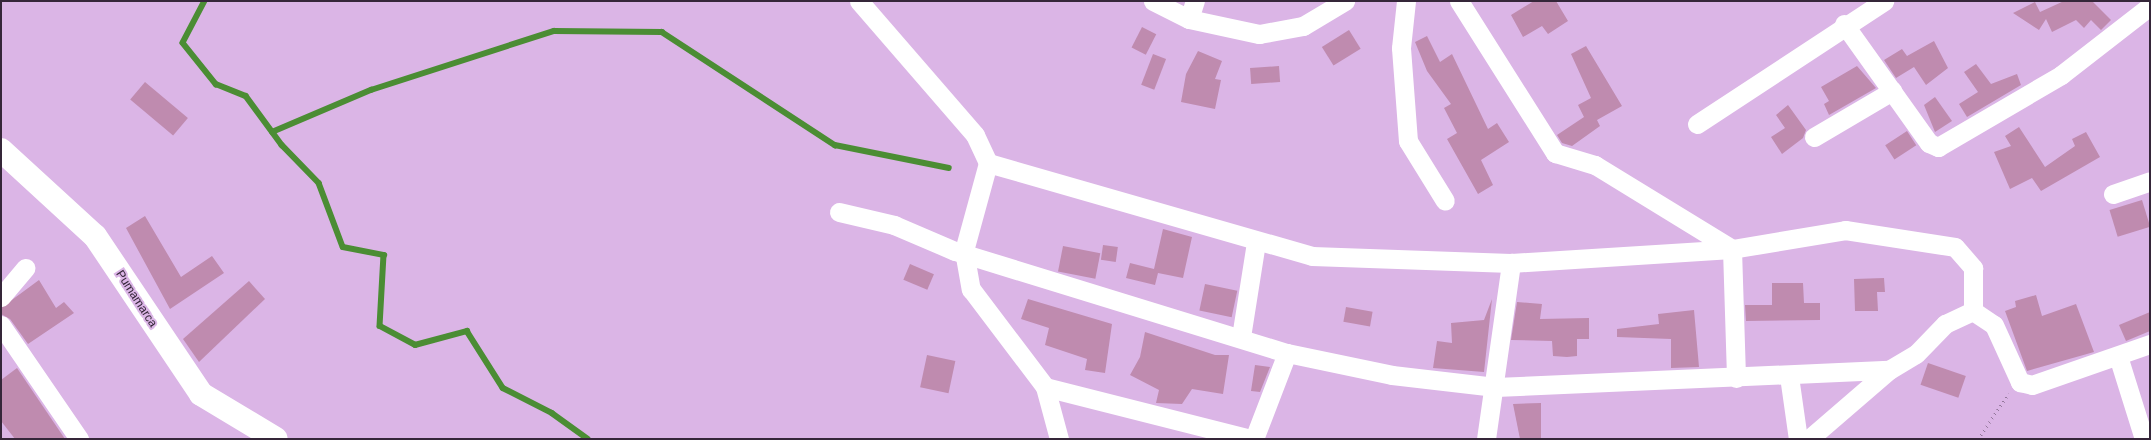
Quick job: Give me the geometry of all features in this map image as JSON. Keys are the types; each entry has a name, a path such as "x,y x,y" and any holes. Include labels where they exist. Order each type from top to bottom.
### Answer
{"main road":[{"name":"Pumamarca","path":"1,150 95,236 201,394 276,439"}],"street":[{"path":"859,1 975,135 988,163 964,251 971,289 1045,387 1059,439"},
{"path":"1153,1 1189,19 1238,32 1283,32 1303,26 1345,1"},
{"path":"1189,19 1195,1"},
{"path":"1406,1 1401,48 1408,141 1445,201"},
{"path":"1459,1 1555,153 1595,165 1732,249"},
{"path":"1696,124 1844,24 1884,1"},
{"path":"1844,24 1929,143 1938,147 2061,75 2150,6"},
{"path":"1814,137 1892,91"},
{"path":"988,163 1256,242 1312,256 1511,263 1732,249 1845,230 1955,247 1973,268 1973,312"},
{"path":"2113,194 2150,181"},
{"path":"839,212 894,225 964,251 1287,353 1392,375 1495,387 1789,376 1889,370"},
{"path":"1241,337 1256,242"},
{"path":"1732,249 1736,378"},
{"path":"1486,439 1495,387 1511,263"},
{"path":"1,297 24,268"},
{"path":"1809,439 1889,370 1916,354 1945,324 1973,312"},
{"path":"1973,312 1994,325 2020,382 2032,385 2150,344"},
{"path":"1,325 79,439"},
{"path":"1045,387 1252,439 1287,353"},
{"path":"2118,356 2144,439"},
{"path":"1789,376 1798,439"}],"path":[{"path":"1978,439 1996,408 2020,382"}],"building":[{"path":"1534,1 1556,1 1568,21 1548,34 1542,26 1523,37 1511,15"},
{"path":"2064,1 2092,1 2111,20 2101,30 2091,20 2084,28 2076,20 2052,32 2046,19 2039,30 2013,13 2035,2 2040,12"},
{"path":"1142,27 1156,34 1146,55 1132,47"},
{"path":"1349,30 1361,49 1334,66 1322,47"},
{"path":"1427,36 1440,62 1452,54 1488,129 1497,123 1509,142 1481,160 1493,185 1478,194 1447,139 1457,133 1444,108 1451,104 1427,71 1415,42"},
{"path":"1934,41 1948,68 1926,85 1914,67 1896,78 1884,60 1902,49 1907,56"},
{"path":"1586,46 1622,106 1597,120 1600,126 1572,146 1562,143 1557,135 1584,117 1578,105 1591,98 1571,54"},
{"path":"1198,51 1222,61 1215,79 1221,80 1215,109 1181,102 1186,74"},
{"path":"1153,54 1166,59 1154,90 1141,85"},
{"path":"1976,64 1991,84 2017,74 2021,85 1967,117 1959,104 1978,92 1964,72"},
{"path":"1279,66 1280,82 1251,84 1250,68"},
{"path":"1857,66 1876,88 1829,115 1824,104 1829,101 1821,87"},
{"path":"145,82 188,118 173,136 130,100"},
{"path":"1935,97 1952,121 1935,132 1924,105"},
{"path":"1788,105 1806,130 1803,138 1782,154 1771,137 1785,128 1776,115"},
{"path":"2019,127 2045,167 2075,146 2072,139 2086,132 2100,157 2041,191 2032,178 2010,189 1994,152 2011,146 2005,136"},
{"path":"1907,131 1916,145 1894,159 1885,145"},
{"path":"2142,200 2150,227 2118,237 2109,210"},
{"path":"145,216 181,277 212,256 224,273 170,309 126,228"},
{"path":"1163,229 1192,237 1183,278 1158,273 1155,285 1126,278 1130,263 1154,269"},
{"path":"1103,245 1118,247 1116,262 1101,260"},
{"path":"1063,246 1100,253 1095,279 1058,272"},
{"path":"910,264 934,274 927,290 903,280"},
{"path":"1884,278 1885,292 1877,292 1878,311 1855,311 1854,279"},
{"path":"39,280 56,308 64,302 74,313 28,344 10,319 1,314 1,308"},
{"path":"249,281 265,299 199,362 183,339"},
{"path":"1772,283 1803,283 1804,303 1820,303 1820,320 1746,321 1745,305 1772,305"},
{"path":"1205,284 1237,291 1232,317 1199,310"},
{"path":"2036,295 2042,316 2076,304 2094,352 2027,371 2005,311 2016,307 2015,301"},
{"path":"1028,299 1112,324 1105,373 1085,370 1087,359 1045,345 1049,328 1021,319"},
{"path":"1492,299 1484,372 1433,368 1437,341 1452,343 1451,323 1484,320"},
{"path":"1517,302 1542,304 1540,319 1589,318 1589,339 1577,339 1577,356 1567,357 1553,356 1552,341 1511,340"},
{"path":"1346,307 1373,312 1370,326 1343,322"},
{"path":"1694,310 1699,367 1671,368 1671,339 1617,337 1617,329 1659,324 1658,314"},
{"path":"2150,312 2150,331 2126,341 2119,325"},
{"path":"1145,332 1215,355 1229,355 1223,394 1192,389 1182,404 1156,403 1159,390 1130,375 1140,357"},
{"path":"927,355 955,361 949,393 920,387"},
{"path":"1928,363 1966,376 1958,398 1921,385"},
{"path":"1255,365 1270,367 1260,392 1251,391"},
{"path":"17,368 65,439 15,439 1,421 1,380"},
{"path":"1541,403 1541,439 1520,439 1513,404"}],"waterway":[{"path":"205,1 183,43 216,84 246,96 282,145 319,183 343,247 384,255 380,326 415,345 467,331 503,388 552,413 588,439"},
{"path":"272,132 371,90 554,31 662,32 835,145 949,168"}]}
